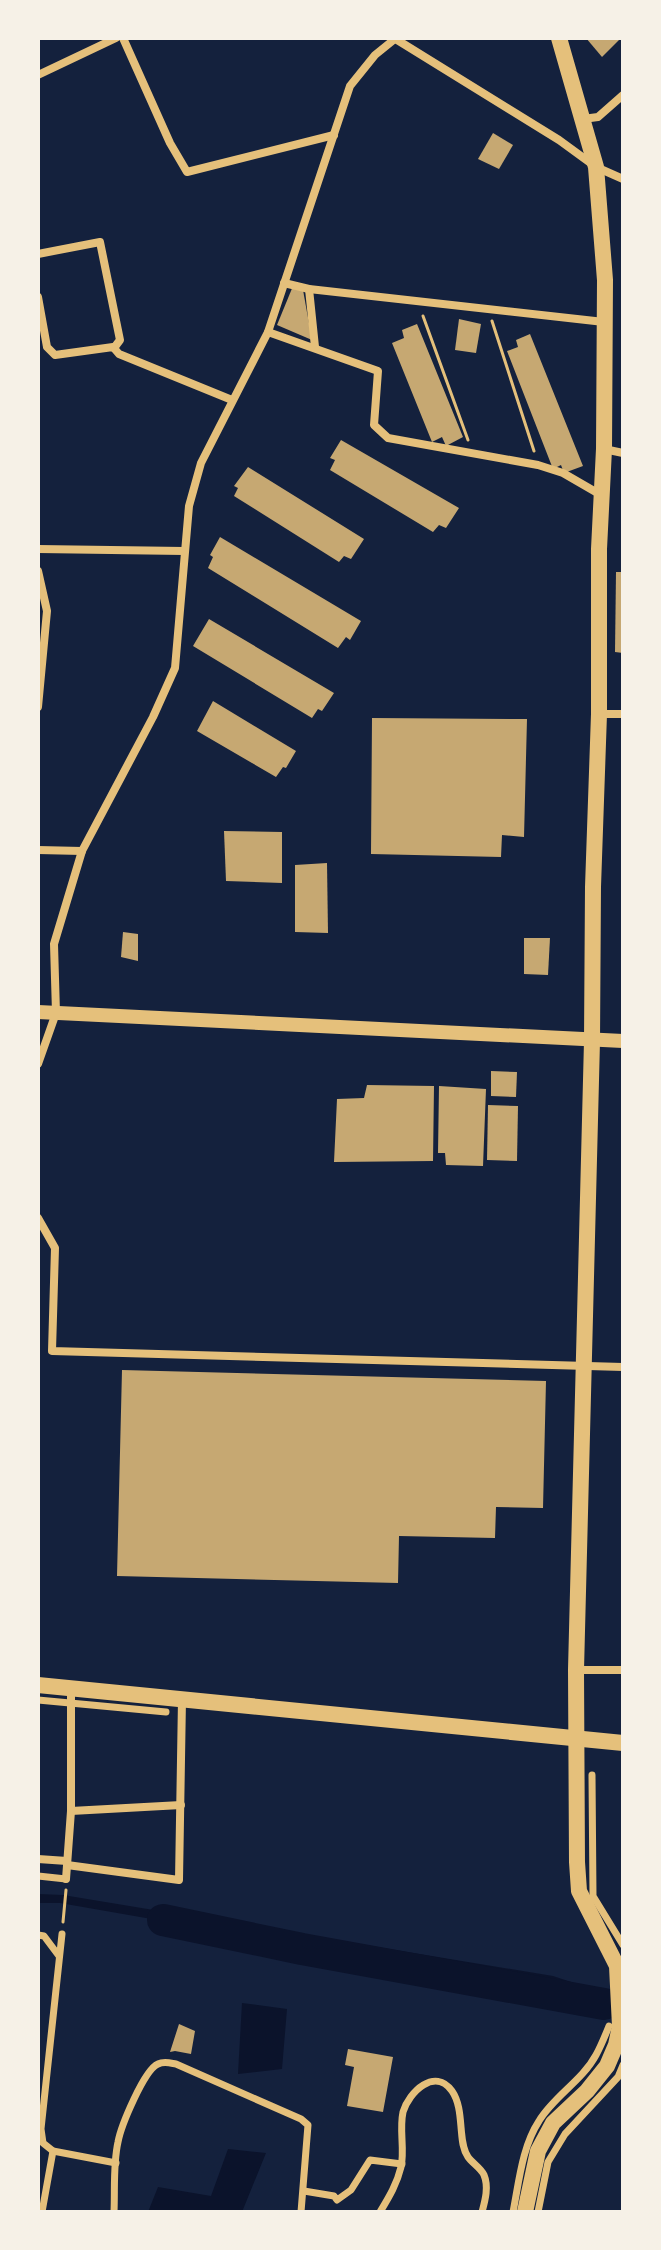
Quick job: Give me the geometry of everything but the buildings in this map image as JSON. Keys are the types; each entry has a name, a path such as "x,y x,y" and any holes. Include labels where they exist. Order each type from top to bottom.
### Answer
{"main road":[{"path":"525,2212 538,2151 553,2123 587,2091 607,2066 620,2026 617,1966 579,1891 577,1862 576,1670 599,714 605,280 596,167 559,38"},
{"path":"38,1685 71,1695 182,1699 623,1743"}],"street":[{"path":"38,75 116,38"},
{"path":"123,38 170,143 187,172 334,135"},
{"path":"38,1064 56,1013 54,944 82,851 153,717 175,668 189,506 197,477 232,400 268,332 350,86 375,55 395,38 559,140 596,167 623,179"},
{"path":"583,119 598,117 623,95"},
{"path":"38,254 100,242 120,340 114,348 55,355 47,347 38,297"},
{"path":"284,283 309,289 605,322"},
{"path":"309,289 315,347"},
{"path":"268,332 378,371 374,425 388,438 538,465 563,473 601,495"},
{"path":"114,348 119,354 232,400"},
{"path":"604,449 623,453"},
{"path":"38,549 184,551"},
{"path":"38,571 47,611 38,707"},
{"path":"599,714 623,714"},
{"path":"38,850 82,851"},
{"path":"38,1012 623,1041"},
{"path":"38,1218 55,1248 52,1351 623,1367"},
{"path":"576,1670 623,1670"},
{"path":"38,1876 66,1879 71,1811 71,1695"},
{"path":"38,1700 71,1695 166,1712"},
{"path":"38,1859 179,1880 182,1699"},
{"path":"592,1775 593,1896 623,1945"},
{"path":"71,1811 181,1805"},
{"path":"62,1934 41,2129 43,2143 53,2151 116,2163"},
{"path":"38,1935 44,1936 59,1956"},
{"path":"513,2212 529,2140 553,2100 574,2082 596,2056 609,2026"},
{"path":"114,2212 118,2142 127,2115 153,2066 165,2062 301,2119 308,2125 301,2212"},
{"path":"538,2212 548,2162 565,2134 618,2077 623,2065"},
{"path":"380,2212 397,2184 402,2164 404,2108 414,2092 433,2081 453,2092 460,2111 464,2151 484,2175 486,2192 482,2212"},
{"path":"42,2212 53,2151"},
{"path":"337,2200 351,2190 370,2160 402,2164"},
{"path":"304,2191 334,2196 340,2212"}],"path":[{"path":"417,301 473,453"},
{"path":"489,310 538,465"},
{"path":"62,1934 66,1879"}],"water":[{"path":"38,1894 63,1895 553,1976 623,1999 623,2013 551,1989 60,1903 38,1903"},
{"path":"242,2003 287,2009 282,2069 238,2074"},
{"path":"228,2149 266,2153 242,2212 148,2212 158,2187 211,2196"}],"waterway":[{"path":"163,1920 302,1949 604,2004"}]}
